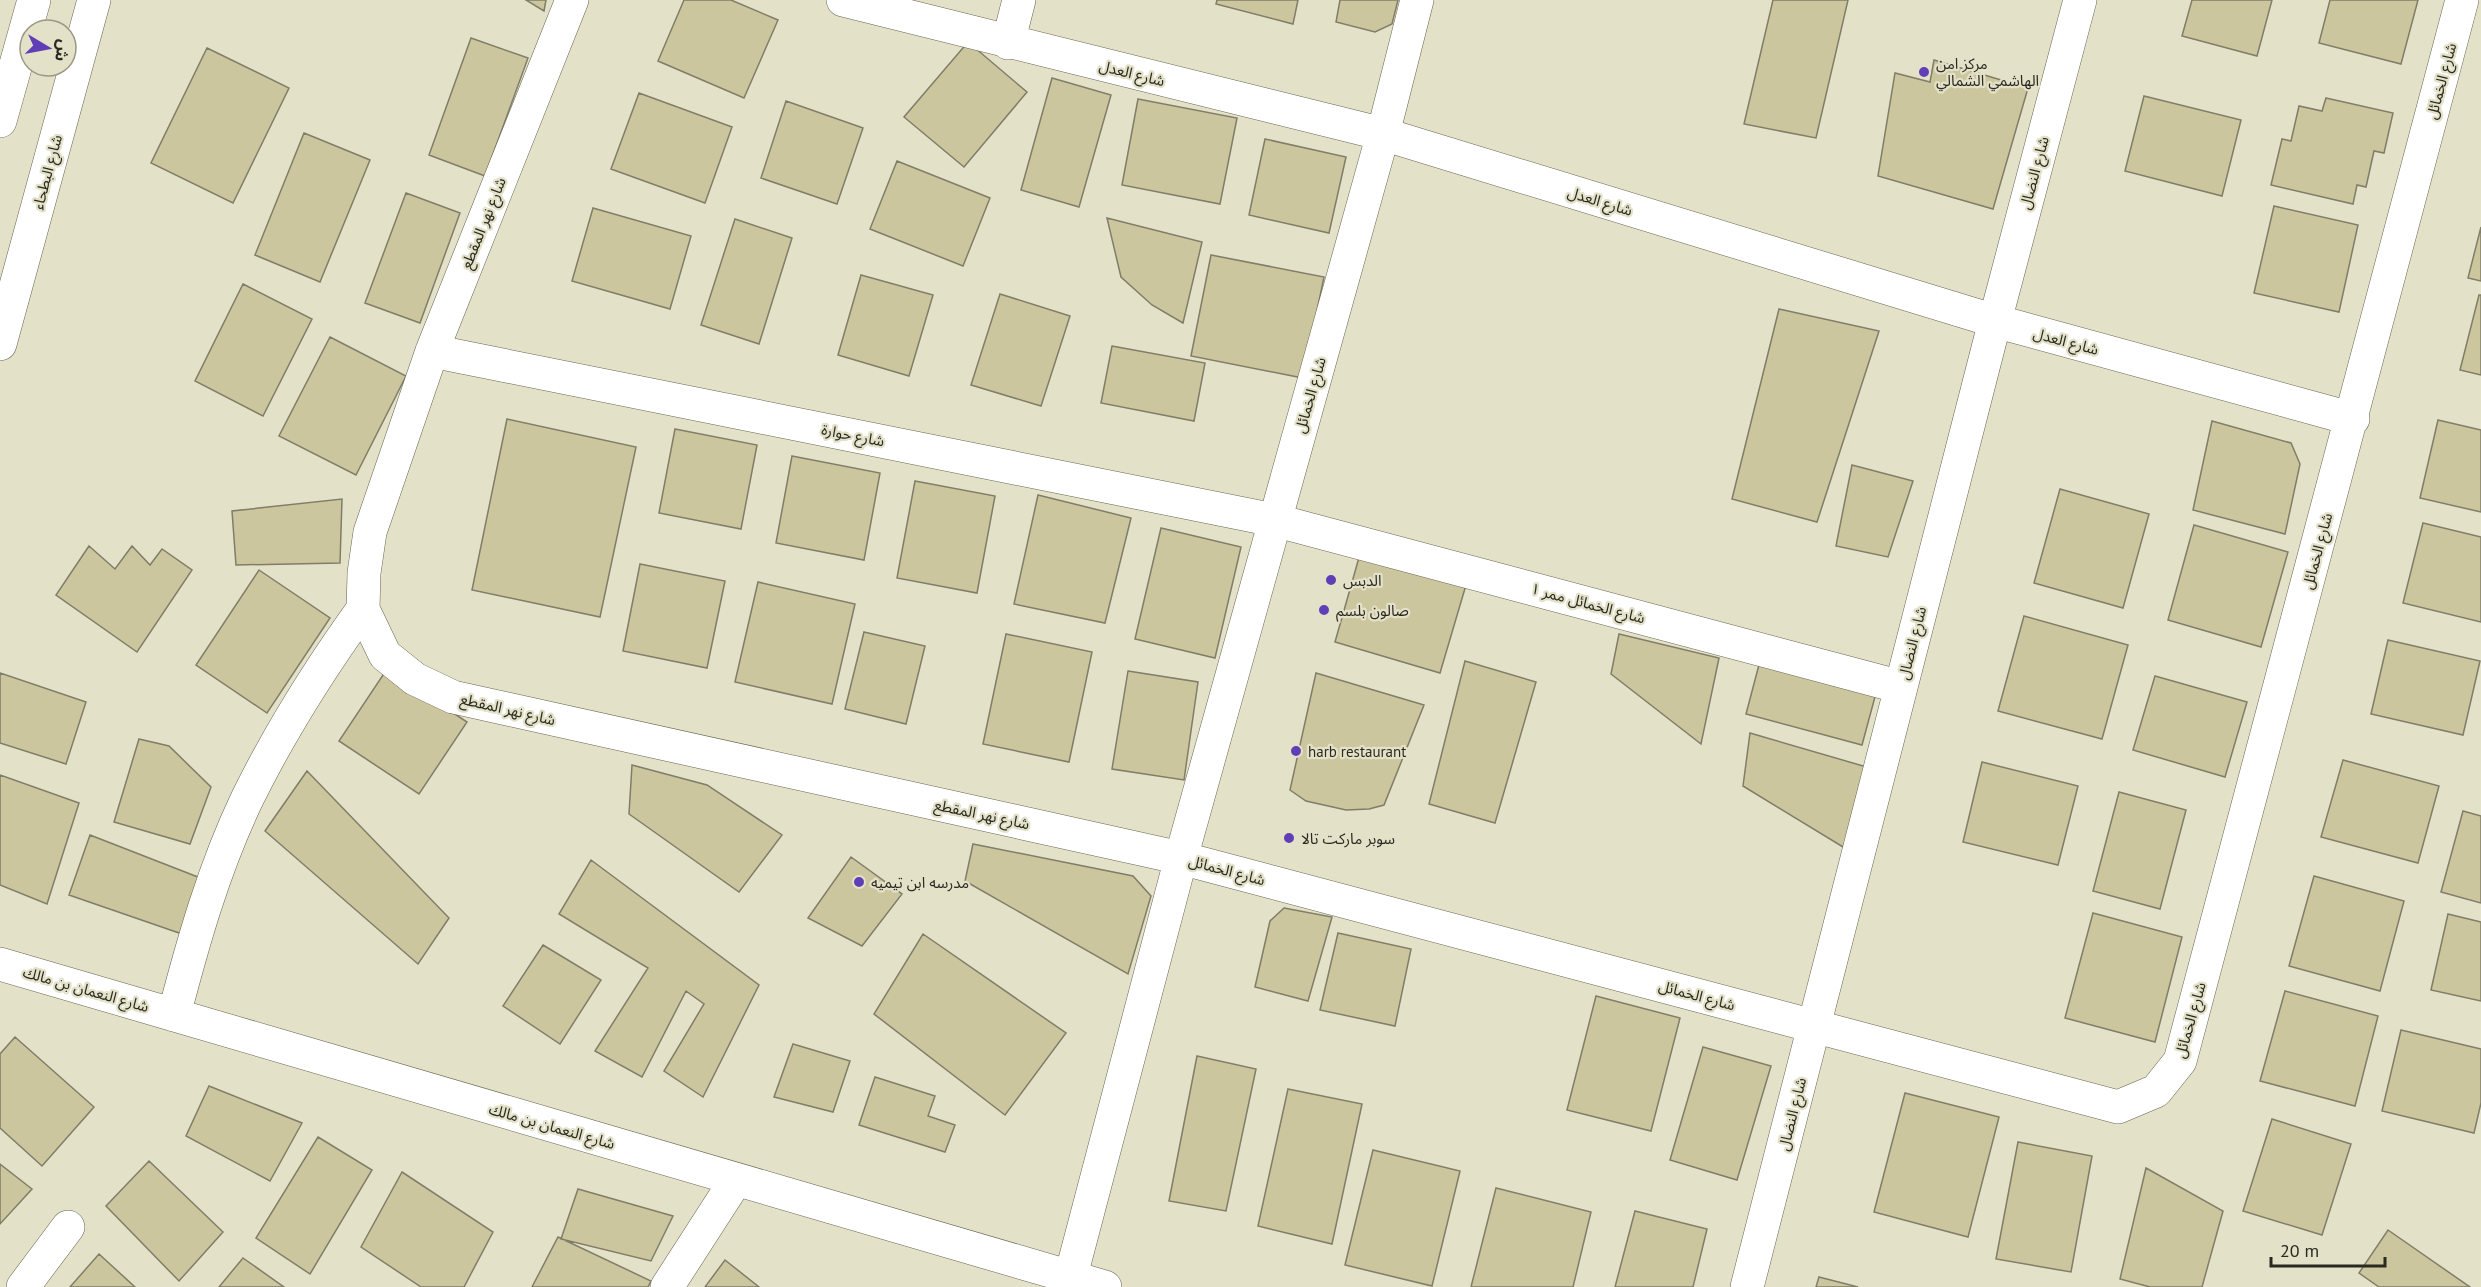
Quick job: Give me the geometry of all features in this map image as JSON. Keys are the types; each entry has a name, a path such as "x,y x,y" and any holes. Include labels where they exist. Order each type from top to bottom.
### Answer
{"street":[{"path":"9,0 10,88"},
{"path":"0,122 34,0"},
{"name":"شارع البطحاء","path":"0,344 94,0"},
{"name":"شارع نهر المقطع","path":"572,0 432,351 370,532 364,573 363,609 385,655 415,679 453,697 1181,858"},
{"name":"شارع العدل","path":"843,0 1008,43 1383,134 1995,321 2353,419"},
{"path":"1008,43 1018,0"},
{"name":"شارع الخمائل","path":"1069,1282 1181,858 1383,134 1418,0"},
{"name":"شارع النضال","path":"1747,1287 1995,321 2080,0"},
{"name":"شارع الخمائل","path":"1181,858 2118,1107 2156,1091 2180,1061 2353,419 2462,0"},
{"name":"شارع حوارة","path":"432,351 1274,520"},
{"name":"شارع الخمائل ممر ١","path":"1274,520 1901,687"},
{"path":"174,1015 193,942 217,871 246,801 303,698 363,609"},
{"name":"شارع النعمان بن مالك","path":"0,964 735,1180 1069,1282 1105,1287"},
{"path":"667,1287 735,1180"},
{"path":"23,1287 68,1227"}],"building":[{"path":"526,0 546,0 544,11"},
{"path":"684,0 731,0 778,20 744,98 658,61"},
{"path":"1217,0 1298,0 1293,24 1216,4"},
{"path":"1340,0 1398,0 1392,24 1375,32 1336,22"},
{"path":"1773,0 1848,0 1816,138 1744,124"},
{"path":"2192,0 2272,0 2257,56 2182,36"},
{"path":"2330,0 2418,0 2401,64 2319,43"},
{"path":"471,38 528,58 485,176 429,155"},
{"path":"968,42 1027,92 964,167 904,117"},
{"path":"207,48 289,88 233,203 151,163"},
{"path":"1934,60 2028,88 1993,209 1878,176 1895,73 1930,82"},
{"path":"1052,78 1111,95 1079,207 1021,190"},
{"path":"639,93 732,127 705,203 611,169"},
{"path":"2144,96 2241,120 2222,196 2125,171"},
{"path":"2326,98 2393,113 2384,153 2374,151 2366,187 2357,185 2353,204 2271,185 2282,139 2291,141 2299,106 2322,111"},
{"path":"1138,99 1237,118 1220,204 1122,185"},
{"path":"786,101 863,128 837,204 761,178"},
{"path":"304,133 370,160 320,282 255,255"},
{"path":"1265,139 1346,157 1329,233 1249,215"},
{"path":"897,161 990,198 963,266 870,229"},
{"path":"406,193 460,213 420,323 365,303"},
{"path":"2274,206 2358,225 2339,312 2254,293"},
{"path":"593,208 691,236 670,309 572,281"},
{"path":"1107,218 1202,242 1183,323 1152,305 1121,277"},
{"path":"735,219 792,238 759,344 701,325"},
{"path":"2481,227 2481,281 2468,278"},
{"path":"1211,255 1324,277 1303,378 1191,356"},
{"path":"861,275 933,295 909,376 838,355"},
{"path":"243,284 312,319 263,416 195,381"},
{"path":"1000,294 1070,316 1041,406 971,385"},
{"path":"2479,295 2481,295 2481,375 2460,370"},
{"path":"1779,309 1879,331 1817,522 1732,499"},
{"path":"330,337 406,376 356,475 279,436"},
{"path":"1112,346 1205,363 1194,421 1101,403"},
{"path":"507,419 636,447 600,617 472,590"},
{"path":"2438,420 2481,430 2481,512 2420,498"},
{"path":"2212,421 2291,443 2300,464 2285,534 2193,510"},
{"path":"675,429 757,445 741,529 659,513"},
{"path":"792,456 880,473 864,560 776,543"},
{"path":"1852,465 1913,481 1888,557 1836,546"},
{"path":"915,481 995,496 977,593 897,578"},
{"path":"2060,489 2149,514 2123,608 2034,583"},
{"path":"1038,495 1131,518 1105,623 1014,604"},
{"path":"342,499 340,563 236,565 232,511"},
{"path":"2423,523 2481,537 2481,622 2403,603"},
{"path":"2194,525 2288,552 2261,647 2168,620"},
{"path":"1161,528 1241,547 1215,658 1135,639"},
{"path":"89,546 115,569 132,546 150,565 162,549 192,570 137,652 56,595"},
{"path":"1360,554 1466,585 1440,673 1335,642"},
{"path":"640,564 725,581 707,668 623,651"},
{"path":"259,570 330,618 267,713 196,665"},
{"path":"758,582 855,604 832,704 735,682"},
{"path":"2024,616 2128,645 2102,739 1998,711"},
{"path":"864,632 925,646 906,724 845,709"},
{"path":"1006,634 1092,652 1069,762 983,744"},
{"path":"1619,634 1719,658 1701,744 1611,674"},
{"path":"2388,640 2480,661 2463,735 2371,714"},
{"path":"1465,661 1536,682 1495,823 1429,804"},
{"path":"1760,661 1876,693 1862,745 1746,714"},
{"path":"387,669 467,722 419,794 339,741"},
{"path":"1128,671 1198,682 1184,780 1112,769"},
{"path":"0,673 86,702 66,764 0,743"},
{"path":"1316,673 1424,705 1384,805 1369,809 1346,810 1306,801 1290,790"},
{"path":"2155,676 2247,702 2225,777 2133,750"},
{"path":"1750,733 1870,768 1848,850 1743,786"},
{"path":"139,739 169,746 211,787 190,844 114,822"},
{"path":"2343,760 2439,786 2418,863 2321,837"},
{"path":"1982,762 2078,786 2058,865 1963,842"},
{"path":"632,765 707,785 782,835 739,892 629,814"},
{"path":"307,771 449,918 418,964 265,831"},
{"path":"0,775 79,803 47,904 0,885"},
{"path":"2119,792 2186,810 2160,909 2093,891"},
{"path":"2463,811 2481,816 2481,903 2441,892"},
{"path":"90,835 203,879 182,934 69,895"},
{"path":"973,844 1133,876 1151,896 1128,974 965,881"},
{"path":"851,857 902,894 862,946 808,918"},
{"path":"591,860 759,985 703,1097 664,1071 704,1004 686,991 642,1077 595,1051 648,968 559,914"},
{"path":"2314,876 2404,901 2380,991 2289,966"},
{"path":"1284,908 1332,917 1308,1001 1255,987 1270,921"},
{"path":"2093,913 2182,937 2155,1042 2065,1018"},
{"path":"2448,914 2481,922 2481,1001 2431,990"},
{"path":"1338,933 1411,949 1395,1026 1320,1010"},
{"path":"923,934 1066,1033 1005,1115 874,1014"},
{"path":"543,945 601,980 560,1044 503,1006"},
{"path":"2285,991 2378,1016 2355,1106 2260,1081"},
{"path":"1596,996 1680,1018 1651,1131 1567,1110"},
{"path":"2401,1030 2481,1049 2481,1103 2474,1133 2382,1111"},
{"path":"15,1037 94,1107 42,1166 0,1128 0,1054"},
{"path":"793,1044 850,1061 833,1112 774,1097"},
{"path":"1703,1047 1771,1066 1737,1180 1670,1160"},
{"path":"1197,1056 1256,1069 1226,1211 1169,1201"},
{"path":"875,1077 935,1096 928,1116 955,1125 945,1152 859,1125"},
{"path":"209,1086 302,1123 270,1181 186,1136"},
{"path":"1288,1089 1362,1104 1332,1244 1258,1226"},
{"path":"1905,1093 1999,1117 1968,1237 1874,1212"},
{"path":"2272,1119 2351,1144 2322,1235 2243,1211"},
{"path":"318,1137 372,1170 310,1274 256,1238"},
{"path":"2018,1142 2092,1156 2071,1272 1996,1259"},
{"path":"1373,1150 1460,1171 1432,1286 1345,1265"},
{"path":"149,1161 223,1232 179,1281 106,1206"},
{"path":"0,1164 32,1189 0,1224"},
{"path":"2146,1168 2223,1211 2202,1287 2150,1287 2120,1279"},
{"path":"402,1172 493,1232 464,1287 421,1287 361,1247"},
{"path":"1496,1188 1591,1212 1573,1287 1471,1287"},
{"path":"578,1189 673,1216 651,1261 561,1239"},
{"path":"1635,1211 1707,1229 1693,1287 1615,1287"},
{"path":"2388,1230 2470,1287 2379,1287 2359,1273"},
{"path":"558,1237 651,1281 648,1287 532,1287"},
{"path":"99,1254 135,1287 70,1287"},
{"path":"243,1258 284,1287 219,1287"},
{"path":"725,1260 759,1287 705,1287"},
{"path":"1819,1277 1858,1287 1816,1287"}],"place":[{"name":"مركز امن الهاشمي الشمالي","path":"1924,72"},
{"name":"الدبس","path":"1331,580"},
{"name":"صالون بلسم","path":"1324,610"},
{"name":"harb restaurant","path":"1296,751"},
{"name":"سوبر ماركت تالا","path":"1289,838"},
{"name":"مدرسه ابن تيميه","path":"859,882"}]}
